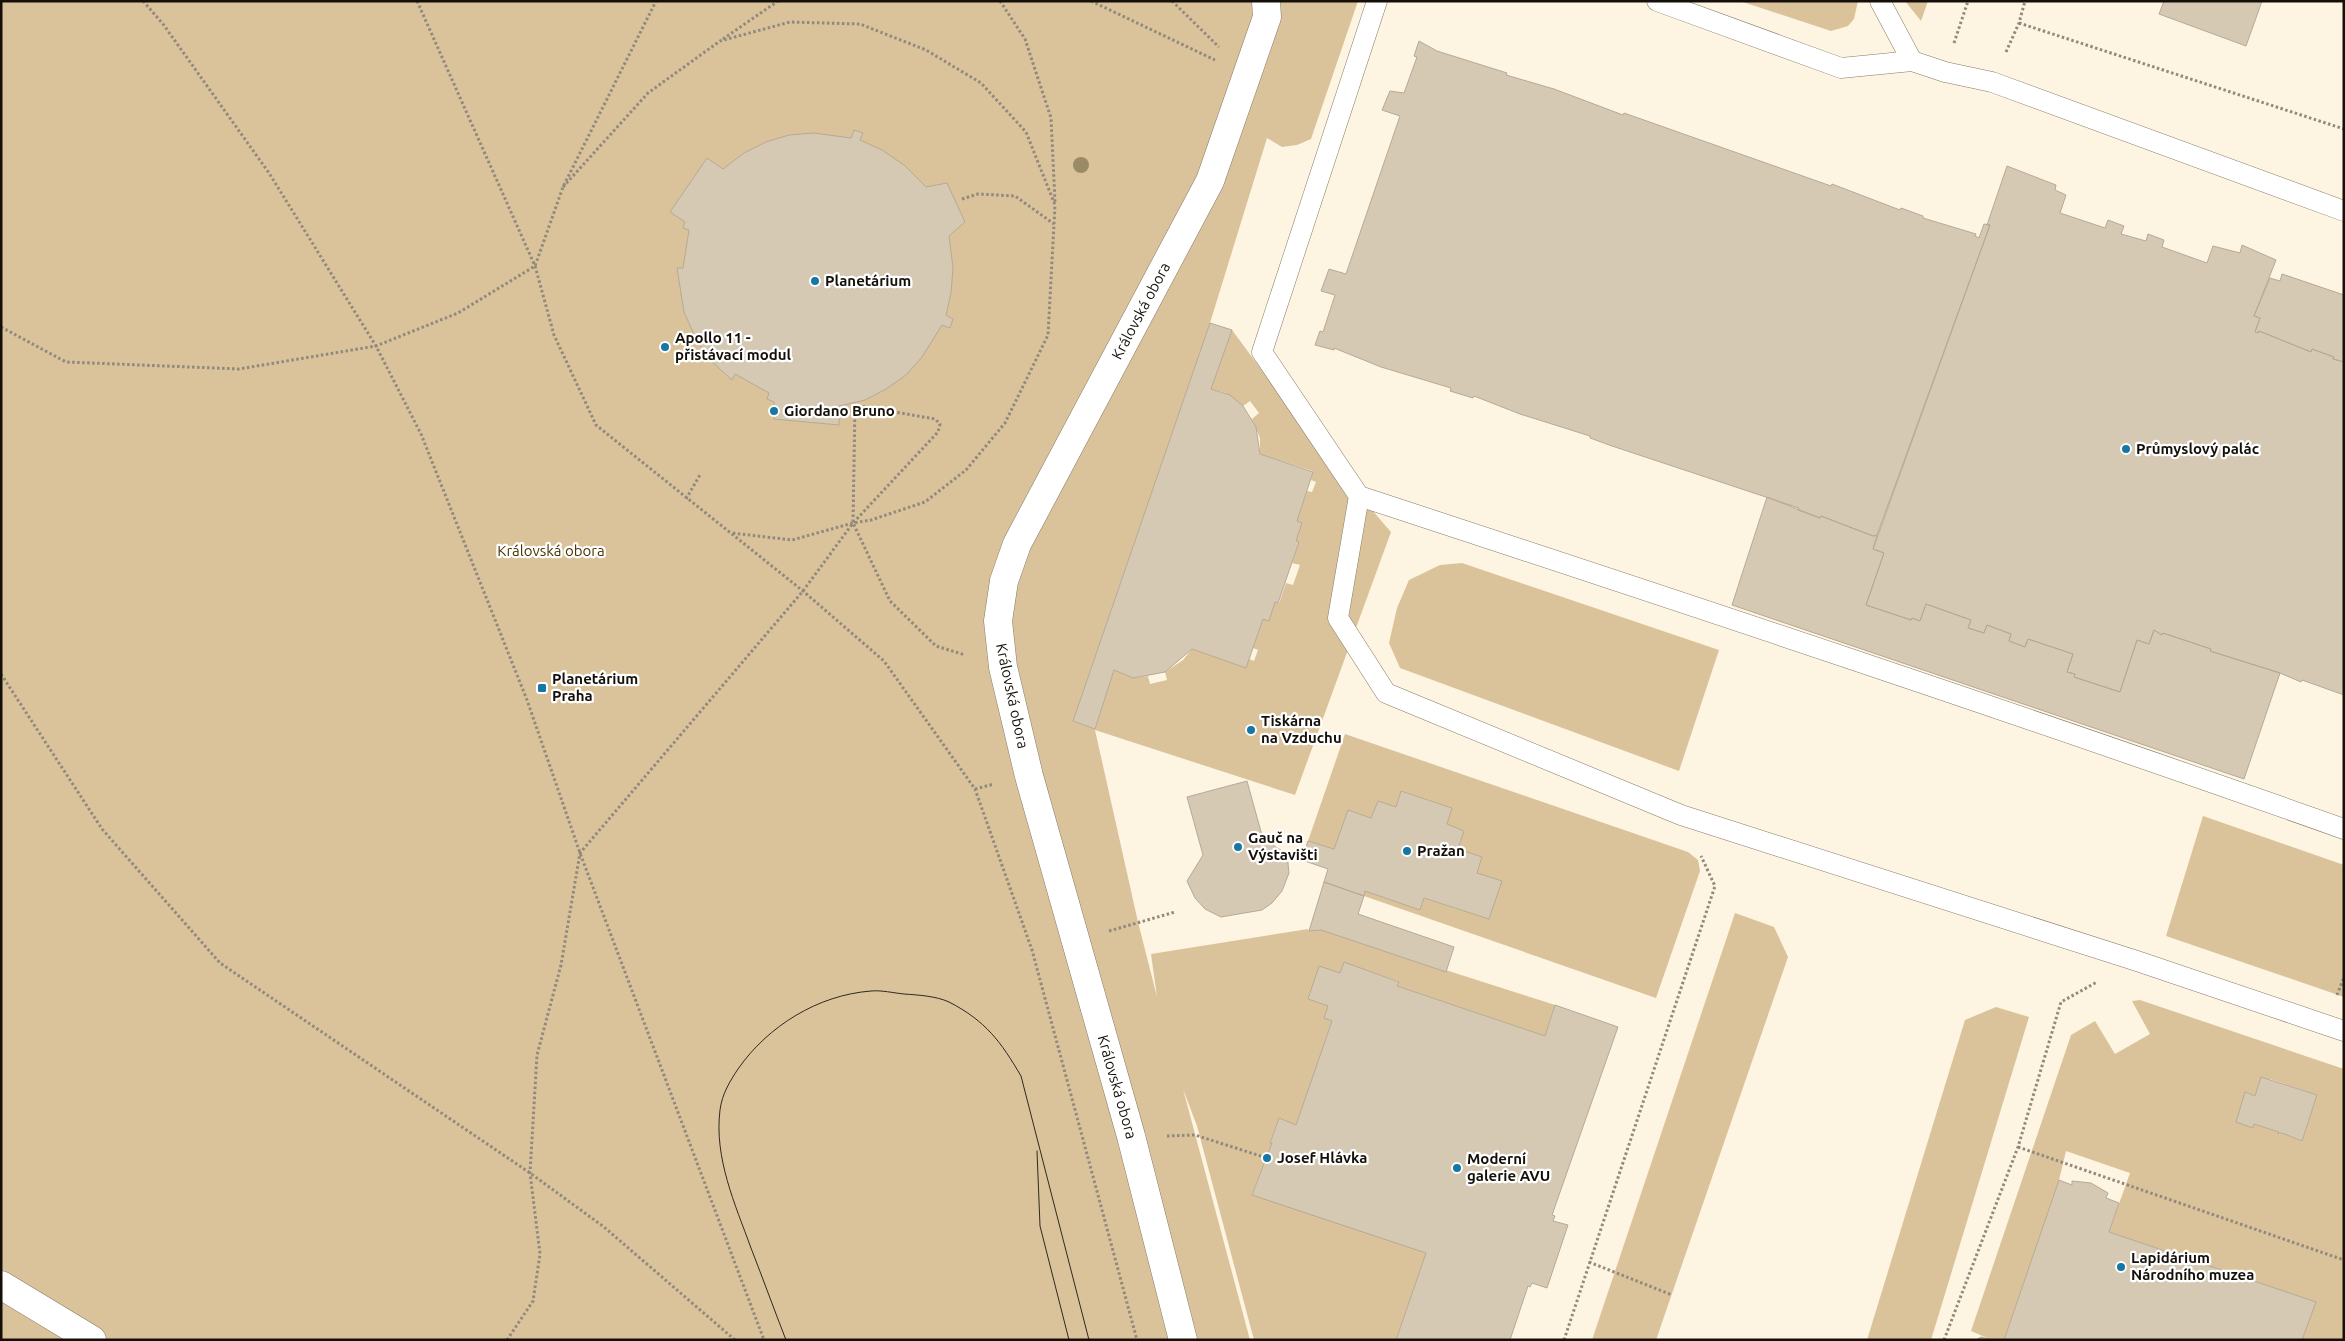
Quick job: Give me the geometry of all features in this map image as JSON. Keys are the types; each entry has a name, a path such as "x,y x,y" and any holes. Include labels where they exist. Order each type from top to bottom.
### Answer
{"street":[{"name":"Královská obora","path":"1182,1340 1131,1136 1029,776 1003,667 998,621 1004,581 1017,544 1210,181 1267,17 1266,1"},
{"path":"1,1285 92,1340"}],"lane":[{"path":"1377,1 1262,352 1359,496 1756,627 2344,829"},
{"path":"1657,1 1841,68 1912,61 1945,72 1992,82 2344,211"},
{"path":"1880,1 1912,61"},
{"path":"1359,496 1338,618 1386,694 1681,815 2138,960 2344,1031"}],"path":[{"path":"143,1 163,24 269,173 376,346 422,434 527,700 580,853 764,1340"},
{"path":"417,1 535,266 554,335 596,425 803,591 884,661 975,789 1032,950 1137,1340"},
{"path":"1,327 66,362 239,369 376,346 458,313 535,266 563,187 656,1"},
{"path":"563,187 648,94 778,1"},
{"path":"732,533 792,540 853,523 871,520 926,502 966,470 1005,423 1048,335 1055,205 1051,118 1025,39 1000,1"},
{"path":"1091,1 1248,75"},
{"path":"1172,1 1248,75"},
{"path":"1945,72 1968,1"},
{"path":"2025,1 2019,23 2344,129"},
{"path":"720,41 790,22 860,24 926,50 981,83 1026,132 1055,205"},
{"path":"962,199 978,194 1015,196 1054,224"},
{"path":"508,1340 533,1301 540,1254 530,1173 537,1055 561,965 580,853 803,591 853,523 938,432 940,424 935,419 855,405 853,523 890,601 936,646 1003,667"},
{"path":"686,499 701,473"},
{"path":"1,674 102,830 220,963 530,1173 604,1227 735,1340"},
{"path":"1564,1340 1715,886 1681,815"},
{"path":"1075,937 1104,932 1175,912"},
{"path":"1944,1340 2018,1147 2061,1002 2138,960"},
{"path":"1131,1136 1195,1135 1267,1158"},
{"path":"2018,1147 2344,1260"},
{"path":"1589,1262 1672,1295"}],"green space":[{"name":"Královská obora","path":"1,1 1358,1 1311,139 1297,145 1282,147 1267,138 1210,323 1073,721 1095,729 1114,670 1133,678 1148,676 1150,684 1167,680 1165,672 1183,660 1192,649 1246,668 1249,659 1254,661 1258,650 1253,648 1263,619 1269,621 1275,602 1279,603 1286,583 1293,585 1300,565 1292,563 1299,542 1296,541 1302,523 1297,521 1307,491 1312,492 1316,482 1311,480 1313,471 1260,454 1260,438 1252,419 1259,413 1250,401 1243,406 1226,393 1211,389 1232,330 1327,458 1391,532 1295,795 1095,730 1138,922 1157,997 1151,954 1308,929 1309,931 1321,930 1555,1005 1545,1036 1397,986 1398,981 1344,963 1340,973 1319,967 1308,999 1328,1006 1332,1021 1296,1125 1279,1118 1270,1142 1272,1143 1252,1194 1426,1253 1396,1340 1254,1340 1197,1126 1183,1089 1250,1340 1,1340"},
{"path":"1740,1 1858,1 1854,19 1848,26 1831,31"},
{"path":"1905,1 1928,1 1921,21"},
{"path":"1462,563 1719,650 1679,771 1400,668 1389,643 1397,608 1409,580 1440,565"},
{"path":"1345,734 1688,852 1698,860 1700,871 1656,998 1364,896 1365,891 1420,910 1424,898 1463,911 1482,857 1458,849 1464,831 1447,824 1452,808 1402,791 1396,807 1378,801 1371,818 1348,810 1334,849 1308,841"},
{"path":"2203,816 2344,865 2344,997 2166,936"},
{"path":"1735,913 1774,927 1788,957 1656,1340 1592,1340"},
{"path":"2140,1000 2344,1069 2344,1340 2302,1340 2315,1302 2109,1232 2130,1173 2066,1151 2059,1180 2004,1340 1992,1340 1971,1331 2071,1035 2095,1021 2115,1054 2150,1034 2132,1001","holes":["2270,1079 2317,1095 2302,1141 2282,1133 2279,1135 2279,1132 2254,1124 2253,1128 2246,1092 2255,1096"]},
{"path":"1996,1007 2029,1017 1931,1340 1867,1340 1965,1020"}],"building":[{"path":"2164,1 2262,1 2246,46 2159,14"},
{"path":"1419,41 1437,51 1507,73 1506,75 1554,89 1623,115 1624,113 1831,186 1832,184 1900,210 1901,208 1923,216 1923,218 1976,234 1975,236 1979,238 1984,224 1990,225 1877,535 1873,536 1821,516 1820,518 1798,510 1799,508 1612,446 1590,438 1590,436 1520,414 1474,396 1473,398 1450,391 1451,388 1381,367 1334,348 1334,350 1315,345 1320,331 1323,332 1335,295 1321,291 1329,269 1346,274 1400,116 1382,110 1390,91 1404,93 1417,57 1414,56"},
{"name":"Planetárium","path":"854,130 863,133 860,140 882,150 904,165 926,187 947,183 965,222 949,236 953,268 951,293 946,315 953,319 950,328 942,325 922,357 906,375 886,389 865,400 839,406 839,425 774,419 774,402 767,399 769,393 735,374 732,380 711,361 697,341 684,312 677,268 683,268 689,230 683,228 685,222 670,212 707,158 723,169 744,153 766,142 789,135 814,133 851,138"},
{"name":"Průmyslový palác","path":"2007,166 2056,185 2055,190 2066,195 2060,213 2105,228 2108,220 2124,226 2121,234 2146,241 2148,234 2164,240 2162,247 2207,263 2213,246 2240,253 2242,245 2276,260 2254,316 2260,318 2255,332 2258,333 2259,331 2311,352 2312,349 2344,362 2344,695 2210,651 2211,649 2163,633 2162,635 2154,630 2149,644 2137,640 2120,692 2074,677 2075,674 2067,672 2073,654 2028,639 2025,647 2009,641 2011,634 1987,625 1984,633 1968,628 1971,620 1926,604 1920,621 1912,618 1911,620 1866,605 1884,553 1873,549 1990,225 1987,225"},
{"path":"2282,274 2344,295 2344,362 2312,349 2311,352 2259,331 2258,333 2255,332 2260,318 2254,316 2270,278 2280,281"},
{"path":"1210,323 1232,330 1211,389 1230,395 1243,406 1256,427 1260,454 1313,472 1297,521 1302,523 1296,541 1299,542 1278,603 1275,602 1269,621 1263,619 1246,668 1192,649 1165,672 1133,678 1114,670 1095,729 1073,721"},
{"path":"1767,497 1820,518 1821,516 1873,536 1877,535 1873,549 1884,553 1866,605 1911,620 1912,618 1920,621 1926,604 1971,620 1968,628 1984,633 1987,625 2011,634 2009,641 2025,647 2028,639 2073,654 2067,672 2075,674 2074,677 2120,692 2137,640 2149,644 2154,630 2162,635 2163,633 2211,649 2210,651 2280,673 2244,779 1732,605"},
{"name":"Gauč na Výstavišti","path":"1247,781 1263,839 1287,854 1289,873 1282,891 1272,903 1262,910 1221,917 1205,909 1195,898 1187,881 1203,855 1187,797"},
{"path":"1401,791 1452,808 1447,824 1464,831 1458,849 1482,857 1477,873 1502,881 1489,919 1424,898 1420,910 1365,891 1364,896 1324,882 1328,869 1302,860 1308,841 1334,849 1348,810 1371,818 1378,801 1396,807"},
{"path":"1324,882 1364,896 1358,914 1454,947 1446,972 1321,930 1309,931"},
{"path":"1344,962 1399,982 1397,986 1545,1036 1555,1005 1618,1027 1552,1215 1555,1216 1553,1221 1568,1225 1547,1288 1532,1283 1530,1287 1528,1286 1510,1340 1396,1340 1426,1253 1252,1195 1272,1143 1270,1143 1279,1118 1296,1125 1332,1021 1324,1018 1328,1006 1308,999 1319,966 1340,973"},
{"path":"2261,1077 2317,1095 2302,1141 2254,1124 2253,1128 2236,1122 2245,1092 2255,1096"},
{"name":"Lapidárium Národního muzea","path":"2059,1180 2072,1185 2072,1181 2091,1183 2108,1193 2106,1198 2119,1203 2109,1232 2316,1302 2302,1340 2004,1340"},
{"path":"1981,1337 1992,1340 1976,1340"}],"tram line":[{"path":"786,1340 727,1180 720,1146 721,1104 727,1088 738,1069 750,1053 779,1026 796,1015 832,999 875,991 927,996 949,1002 983,1025 1014,1064 1021,1076 1089,1340"},
{"path":"1037,1151 1040,1226 1069,1340"}],"place":[{"name":"Planetárium","path":"815,281"},
{"name":"Apollo 11 - přistávací modul","path":"665,347"},
{"name":"Giordano Bruno","path":"774,411"},
{"name":"Průmyslový palác","path":"2126,449"},
{"name":"Planetárium Praha","path":"542,688"},
{"name":"Tiskárna na Vzduchu","path":"1251,730"},
{"name":"Gauč na Výstavišti","path":"1238,847"},
{"name":"Pražan","path":"1407,851"},
{"name":"Josef Hlávka","path":"1267,1158"},
{"name":"Moderní galerie AVU","path":"1457,1168"},
{"name":"Lapidárium Národního muzea","path":"2121,1267"}]}
